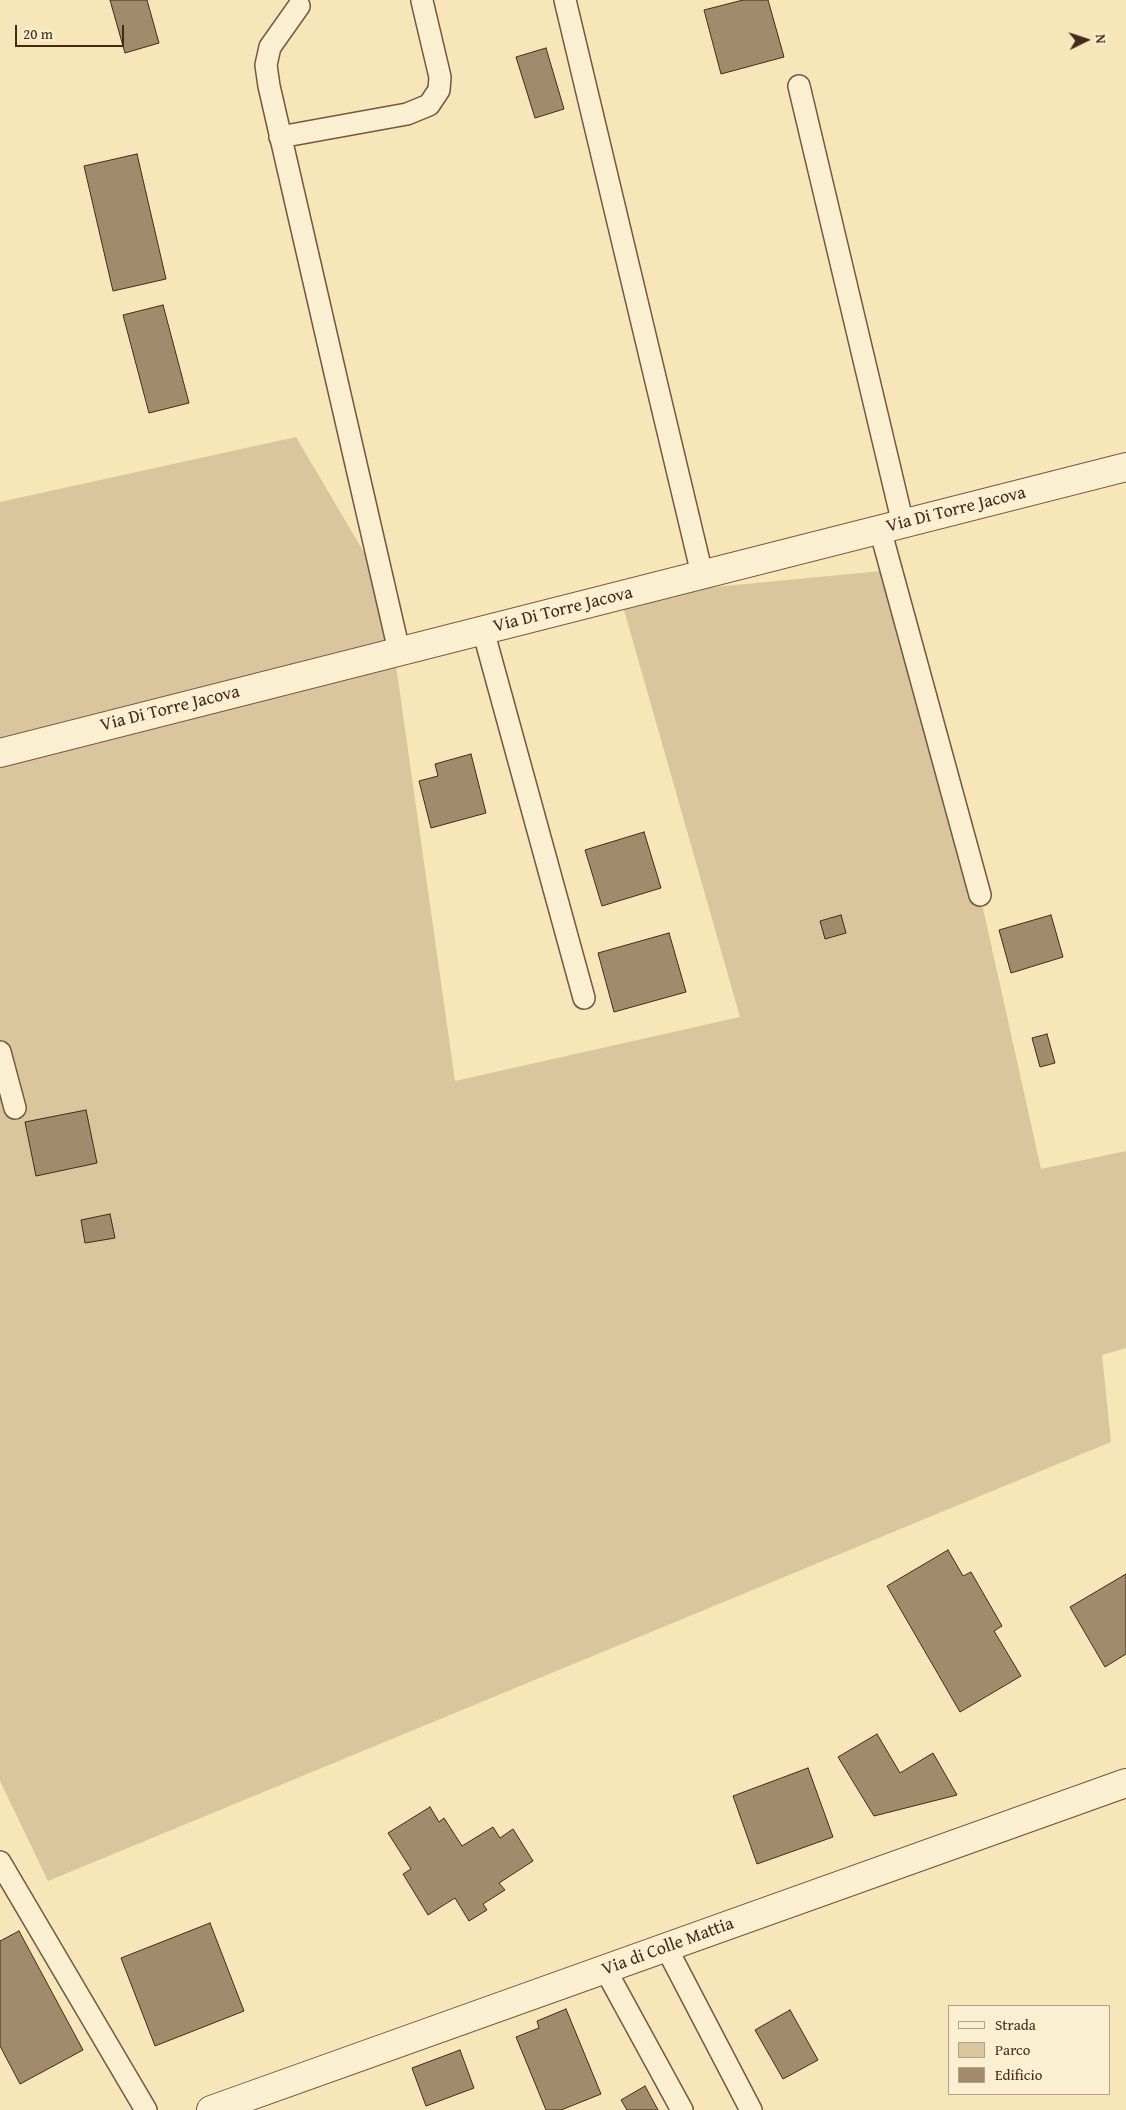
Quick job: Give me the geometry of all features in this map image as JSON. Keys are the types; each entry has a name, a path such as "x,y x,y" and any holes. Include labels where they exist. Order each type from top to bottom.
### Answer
{"street":[{"name":"Via Di Torre Jacova","path":"0,753 1126,467"},
{"name":"Via di Colle Mattia","path":"221,2108 666,1947 1126,1784"}],"lane":[{"path":"565,0 702,574"},
{"path":"280,137 407,114 429,105 439,90 440,77 422,1"},
{"path":"298,6 270,46 266,65 280,137 399,651"},
{"path":"799,86 892,526 980,895"},
{"path":"483,630 584,998"},
{"path":"0,1052 15,1108"},
{"path":"0,1862 146,2110"},
{"path":"666,1947 751,2110"},
{"path":"606,1969 682,2110"}],"green space":[{"path":"296,437 385,588 455,1081 740,1017 620,596 892,570 980,895 1041,1169 1126,1151 1126,1348 1102,1355 1111,1442 48,1881 0,1781 0,502"}],"building":[{"path":"110,0 147,0 159,43 125,53"},
{"path":"743,0 768,0 784,57 721,74 704,10"},
{"path":"546,48 564,109 535,118 516,57"},
{"path":"137,154 166,279 113,291 84,166"},
{"path":"163,305 189,403 149,413 123,315"},
{"path":"471,754 486,813 431,828 419,781 438,776 435,764"},
{"path":"644,832 661,888 602,906 585,850"},
{"path":"841,915 846,933 825,939 820,921"},
{"path":"1051,915 1063,957 1011,973 999,930"},
{"path":"669,933 686,992 614,1012 598,953"},
{"path":"1047,1034 1055,1063 1040,1067 1032,1038"},
{"path":"86,1110 97,1163 36,1176 25,1122"},
{"path":"110,1214 115,1238 85,1243 81,1220"},
{"path":"948,1550 963,1576 971,1572 1002,1626 994,1631 1021,1676 960,1712 887,1586"},
{"path":"1126,1574 1126,1654 1105,1667 1070,1607"},
{"path":"877,1734 900,1773 933,1753 957,1795 874,1816 838,1757"},
{"path":"808,1768 833,1837 757,1864 733,1796"},
{"path":"430,1807 439,1822 444,1818 462,1846 493,1827 500,1838 513,1829 533,1861 499,1883 505,1890 483,1904 487,1910 469,1921 455,1898 428,1915 403,1874 411,1869 388,1833"},
{"path":"210,1923 244,2011 155,2046 121,1958"},
{"path":"19,1931 83,2050 20,2084 0,2046 0,1941"},
{"path":"566,2009 601,2094 561,2110 546,2110 516,2037 539,2028 537,2021"},
{"path":"790,2010 818,2060 783,2079 755,2030"},
{"path":"460,2050 474,2088 426,2106 412,2068"},
{"path":"645,2086 658,2110 627,2110 621,2100"}]}
